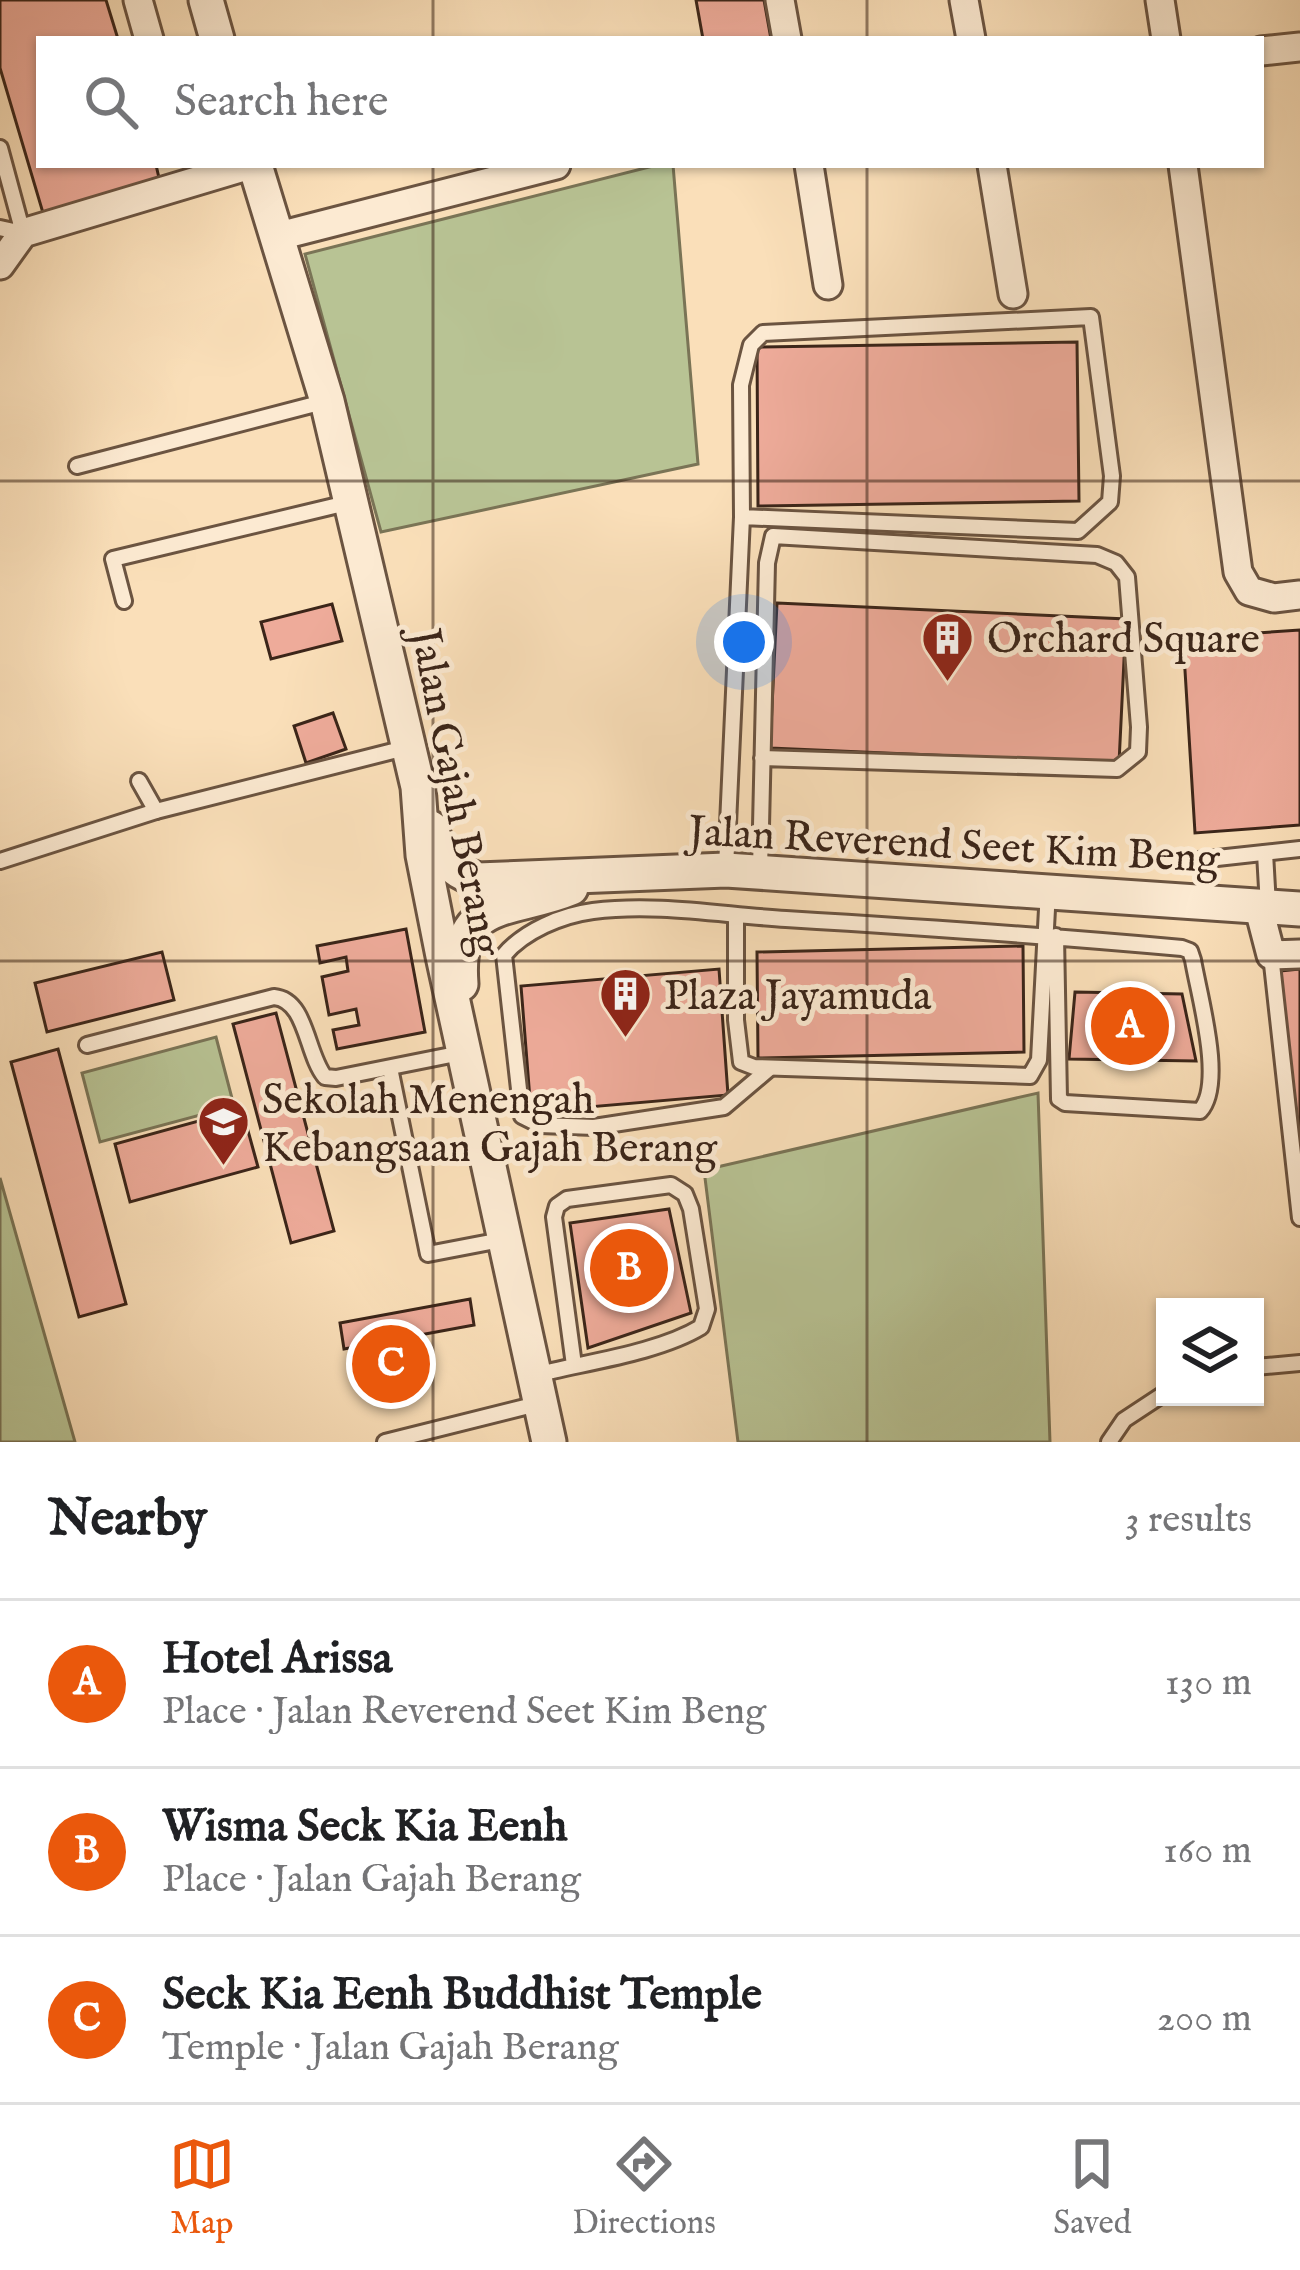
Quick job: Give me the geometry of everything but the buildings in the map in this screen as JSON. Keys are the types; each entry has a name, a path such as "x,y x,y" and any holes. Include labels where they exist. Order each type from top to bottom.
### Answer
{"street":[{"path":"138,0 148,36"},
{"path":"206,0 217,36"},
{"path":"780,0 786,36"},
{"path":"964,0 970,36"},
{"path":"1160,0 1166,36"},
{"path":"1264,51 1300,47"},
{"path":"0,266 12,231 189,174 232,168"},
{"name":"Jalan Gajah Berang","path":"254,168 327,401 409,747 418,787 423,855 550,1442"},
{"path":"279,236 544,168"},
{"path":"809,168 828,285"},
{"path":"992,168 1013,294"},
{"path":"1183,168 1238,572 1249,591 1274,598 1300,596"},
{"name":"Jalan Reverend Seet Kim Beng","path":"418,787 444,862 478,880 743,872 1275,907"},
{"name":"Jalan Reverend Seet Kim Beng","path":"466,1052 460,966 469,930 485,912 547,899 602,876"},
{"path":"1275,907 1271,955 1300,954"}],"lane":[{"path":"0,148 12,231"},
{"path":"742,517 1078,531 1110,502 1112,476 1091,317 763,333 751,345 741,385 743,872"},
{"path":"77,466 327,401"},
{"path":"124,602 113,559 351,502"},
{"path":"743,872 762,758 767,563 773,536 1097,555 1116,563 1126,578 1138,752 1117,769 762,758"},
{"path":"0,861 156,812 409,747"},
{"path":"139,781 156,812"},
{"path":"1199,860 1300,849"},
{"path":"1265,853 1275,907"},
{"path":"770,1068 724,1107 594,1127 540,1125 522,1116 504,955 519,937 586,912 648,906 1051,936 1190,951 1213,1081 1200,1111 1059,1099 1051,936 1048,890"},
{"path":"736,916 736,1020 742,1062 754,1067 1030,1076 1039,1060 1051,936"},
{"path":"1271,955 1300,1218"},
{"path":"87,1045 274,997 285,998 294,1006 325,1077 466,1052"},
{"path":"390,1068 428,1254 505,1239"},
{"path":"385,1442 538,1389 574,1365 685,1337 701,1327 707,1309 691,1209 685,1194 671,1185 567,1199 557,1206 554,1216 574,1365"},
{"path":"1264,1365 1300,1363"},
{"path":"1109,1442 1124,1420 1156,1400"}],"green space":[{"path":"645,168 673,168 698,464 381,532 305,254"},
{"path":"216,1037 234,1106 100,1142 82,1073"},
{"path":"1038,1093 1050,1442 738,1442 704,1170"},
{"path":"0,1178 75,1442 0,1442"}],"place":[{"name":"Orchard Square","path":"948,683"},
{"name":"Hotel Arissa","path":"1130,1026"},
{"name":"Plaza Jayamuda","path":"625,1040"},
{"name":"Sekolah Menengah Kebangsaan Gajah Berang","path":"223,1168"},
{"name":"Wisma Seck Kia Eenh","path":"629,1268"},
{"name":"Seck Kia Eenh Buddhist Temple","path":"391,1364"}]}
